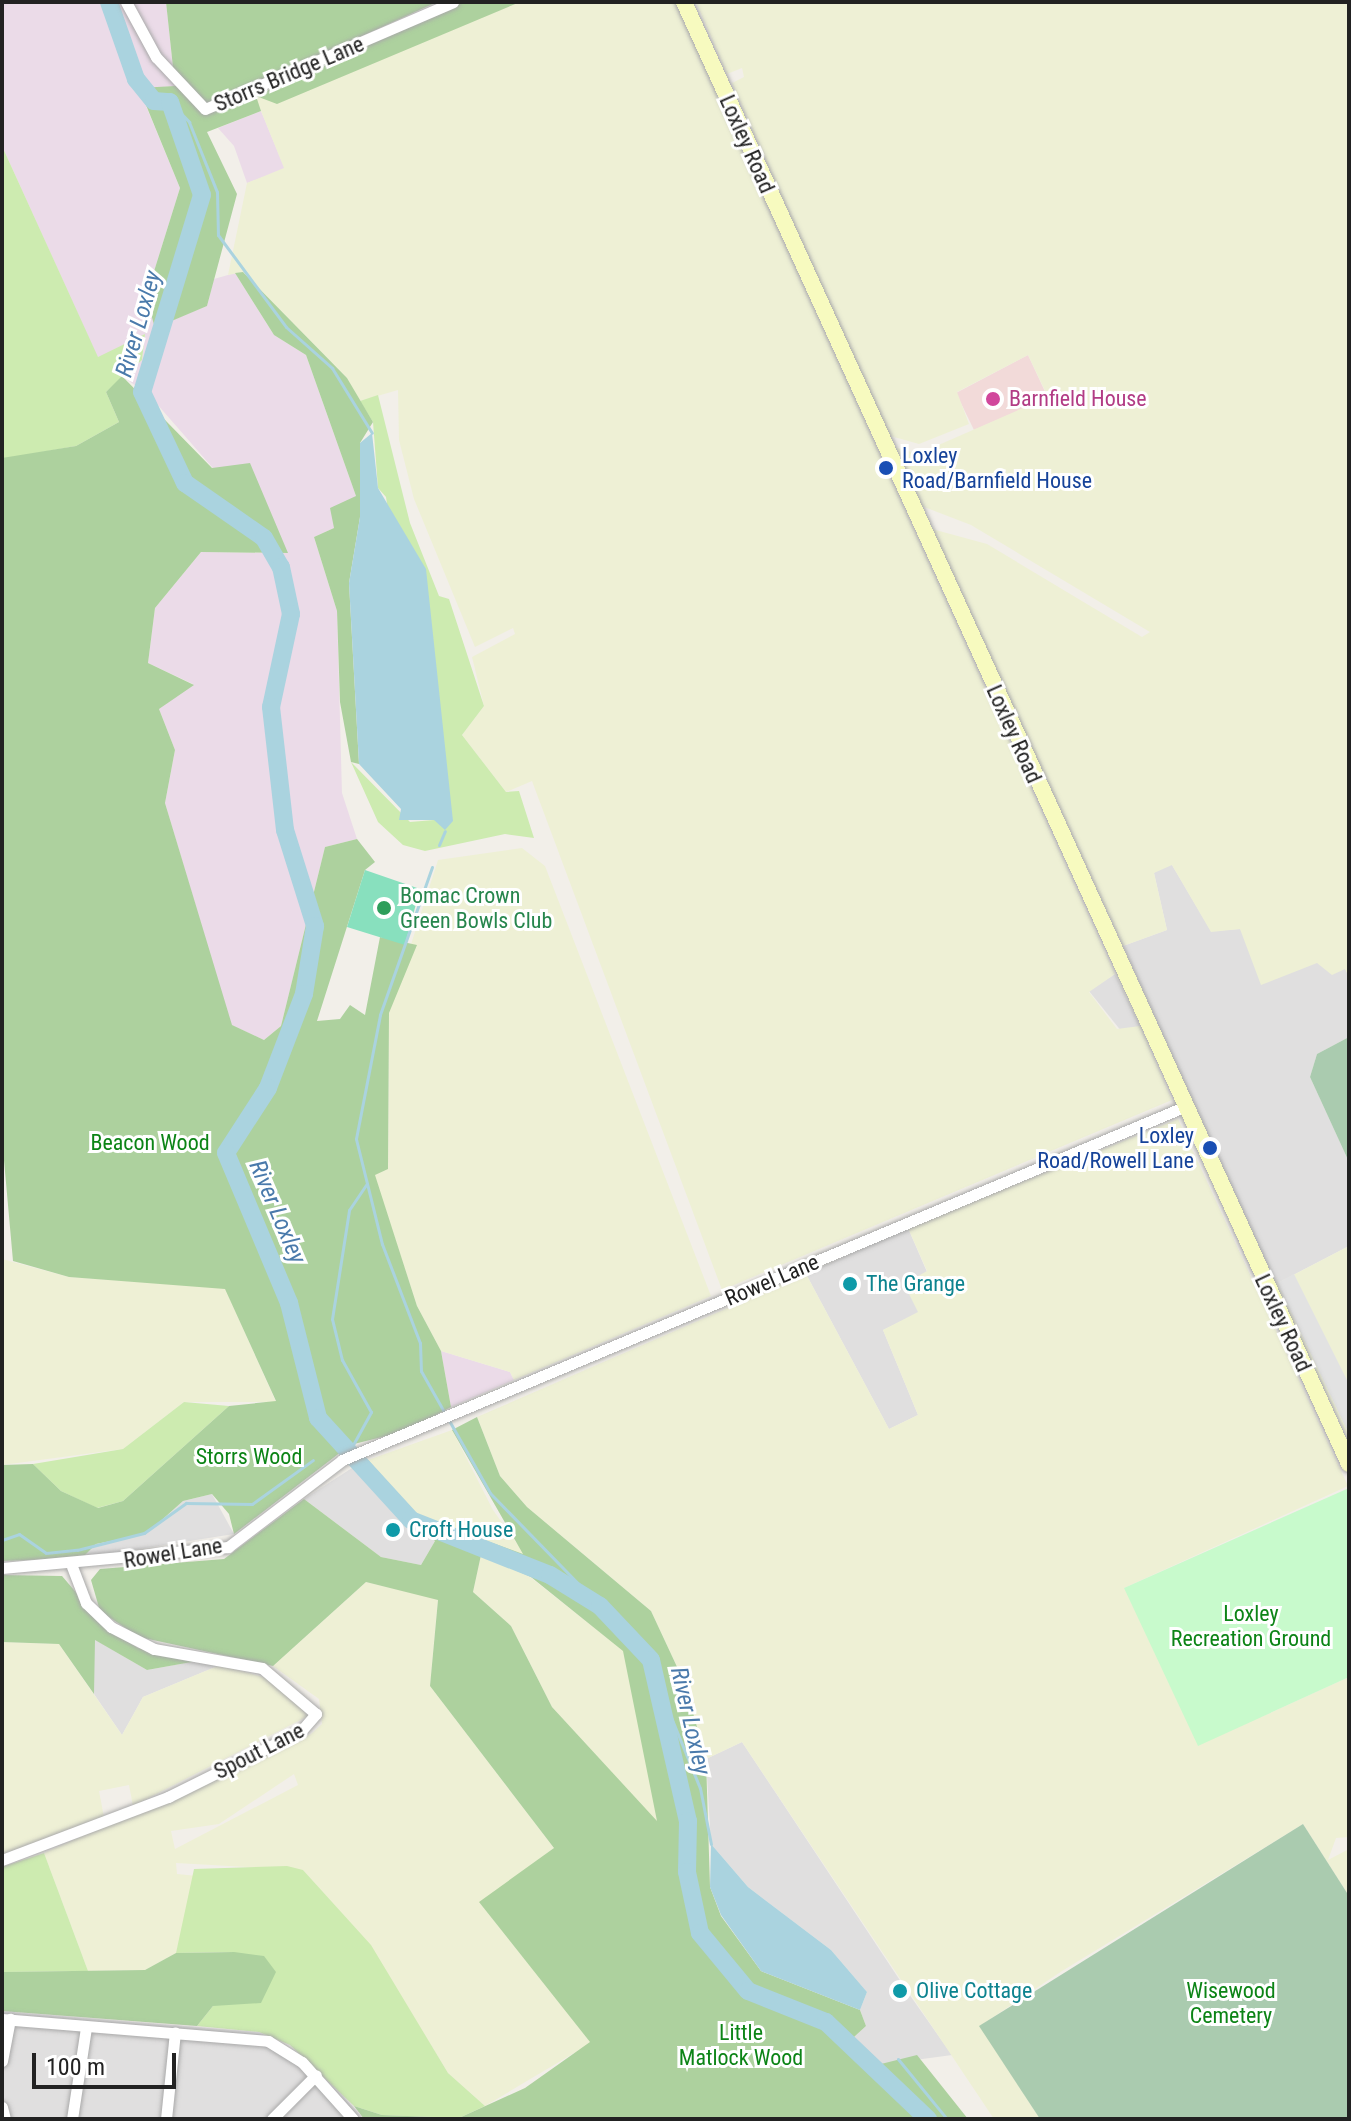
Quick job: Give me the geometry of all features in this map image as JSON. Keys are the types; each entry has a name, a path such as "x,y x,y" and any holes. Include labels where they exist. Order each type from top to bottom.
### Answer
{"main road":[{"name":"Loxley Road","path":"684,2 1349,1464"}],"street":[{"name":"Storrs Bridge Lane","path":"126,2 156,57 205,109 453,2"},
{"name":"Rowel Lane","path":"2,1568 72,1567 228,1547 342,1460 444,1421 1184,1107"},
{"name":"Spout Lane","path":"2,1860 168,1797 301,1731 316,1714 262,1668 154,1649 111,1627 86,1603 72,1567"},
{"path":"2,2061 6,2019 268,2041 316,2075 353,2119"},
{"path":"72,2119 86,2028"},
{"path":"166,2119 175,2032"},
{"path":"272,2119 316,2075"},
{"path":"2,2107 5,2119"}],"shaded area":[{"path":"2,2 166,2 175,86 139,89 180,188 146,297 155,327 207,306 214,279 235,273 274,335 306,355 356,496 334,528 314,537 337,611 342,793 357,839 325,847 281,1026 264,1040 231,1025 165,803 175,750 159,709 193,684 148,663 155,608 201,552 287,553 150,396 122,376 142,360 145,334 98,358 2,146"},
{"path":"261,111 285,169 247,183 234,146 218,128"},
{"path":"1028,355 1048,398 974,430 956,393"},
{"path":"1163,864 1172,865 1211,931 1240,929 1345,968 1349,977 1349,1037 1317,1054 1310,1077 1349,1162 1349,1246 1274,1285 1123,946 1167,930 1154,873"},
{"path":"1115,974 1140,1026 1122,1032 1089,991"},
{"path":"908,1228 927,1272 918,1313 883,1330 918,1415 889,1429 806,1274"},
{"path":"1294,1274 1349,1384 1349,1434 1277,1283"},
{"path":"441,1351 510,1372 514,1380 451,1407"},
{"path":"352,1468 435,1541 421,1565 381,1557 304,1499"},
{"path":"212,1494 234,1534 82,1558 96,1544 146,1534 183,1501"},
{"path":"94,1639 147,1670 203,1660 220,1665 143,1697 122,1735 94,1694"},
{"path":"742,1742 952,2055 878,2065 854,2037 866,2026 860,2010 867,1992 831,1950 748,1887 711,1844 706,1759"},
{"path":"2,2011 259,2032 311,2060 364,2119 2,2119"}],"green space":[{"path":"166,2 437,2 252,86 255,96 464,2 520,2 277,104 256,96 261,111 207,132 237,194 207,306 155,328 146,297 180,188 139,88 175,86"},
{"path":"462,2 675,2 1115,974 1089,992 1117,1029 1140,1026 1172,1100 722,1290 532,781 506,792 462,735 484,706 472,657 515,634 513,628 475,647 414,499 399,440 398,390 360,401 347,378 243,272 228,275 247,183 284,168 255,96"},
{"path":"696,2 1349,2 1349,977 1345,969 1332,975 1317,963 1261,985 1240,929 1211,932 1172,865 1154,873 1167,930 1123,946 932,529 987,544 1142,637 1150,632 971,525 919,505 891,446 918,454 1048,397 1028,355 957,392 969,424 919,444 887,435 732,83 744,77 742,68 727,74"},
{"path":"2,146 98,357 145,334 142,360 106,392 119,422 76,446 3,459"},
{"path":"243,272 347,378 373,422 360,443 360,517 349,583 359,764 351,762 340,702 337,611 314,537 334,528 330,508 356,496 306,355 274,335 235,273"},
{"name":"Beacon Wood","path":"122,376 212,468 250,463 288,553 201,552 155,608 148,663 194,685 159,709 175,750 165,803 232,1025 264,1040 281,1026 325,847 357,839 375,862 365,870 317,1021 340,1019 350,1005 365,1015 380,937 417,945 389,1013 388,1169 375,1175 417,1306 441,1351 451,1407 406,1431 350,1445 234,1534 229,1514 212,1494 183,1501 146,1534 96,1544 82,1558 2,1561 2,1465 33,1464 61,1491 98,1508 123,1501 229,1406 276,1401 225,1289 69,1277 13,1261 2,1138 2,458 76,446 119,422 106,392"},
{"path":"378,395 410,523 439,596 449,599 484,706 462,735 506,792 519,791 534,838 505,834 425,851 403,845 378,822 351,762 410,822 434,820 386,497 378,488 373,422 360,401"},
{"path":"522,848 545,866 711,1296 514,1380 510,1372 441,1351 417,1306 374,1174 388,1168 389,1013 438,860"},
{"name":"Bomac Crown Green Bowls Club","path":"365,870 420,889 405,945 347,927"},
{"path":"1349,1037 1349,1162 1310,1077 1317,1054"},
{"path":"1178,1119 1348,1486 1124,1588 1261,1717 1349,1677 1349,1837 1336,1838 1328,1860 1349,1849 1349,1896 1303,1824 1062,1971 980,2026 1040,2119 994,2119 742,1742 706,1759 685,1684 651,1611 527,1507 500,1476 477,1417 806,1274 889,1429 918,1415 883,1330 918,1312 904,1284 927,1271 908,1228"},
{"path":"1349,1246 1349,1440 1274,1285"},
{"path":"2,1259 69,1277 225,1288 276,1402 184,1402 123,1449 2,1465"},
{"path":"184,1402 229,1406 123,1501 97,1508 61,1491 33,1464 123,1449"},
{"name":"Little Matlock Wood","path":"477,1417 500,1476 527,1507 651,1611 685,1684 706,1759 710,1887 721,1916 761,1971 860,2010 866,2026 854,2037 877,2065 917,2055 968,2119 364,2119 354,2106 382,2115 459,2118 525,2088 590,2042 479,1902 554,1848 430,1686 438,1600 366,1582 273,1666 139,1637 100,1611 91,1580 100,1569 224,1559 304,1499 381,1557 421,1565 435,1541 352,1468 368,1460 418,1516 523,1554 452,1430","holes":["481,1555 531,1577 623,1651 657,1821 552,1707 511,1626 473,1592"]},
{"path":"452,1430 493,1510 525,1555 418,1516 368,1460"},
{"name":"Loxley Recreation Ground","path":"1349,1488 1349,1677 1198,1746 1124,1588"},
{"path":"481,1555 530,1577 624,1651 658,1823 552,1707 511,1626 473,1592"},
{"path":"2,1575 62,1576 109,1631 138,1648 203,1660 147,1670 95,1640 94,1694 59,1644 2,1642"},
{"path":"366,1582 438,1599 430,1686 554,1848 480,1903 591,2043 485,2106 448,2073 370,1945 303,1870 176,1863 177,1874 197,1876 176,1953 145,1970 88,1971 44,1853 311,1734 322,1724 319,1699 273,1666","holes":["294,1774 298,1785 175,1849 171,1831 219,1824"]},
{"path":"2,1642 59,1644 122,1735 143,1697 220,1665 277,1681 308,1716 133,1806 129,1785 99,1791 104,1817 2,1855"},
{"name":"Wisewood Cemetery","path":"1303,1824 1349,1896 1349,2119 1040,2119 979,2026"},
{"path":"44,1853 88,1971 2,1972 2,1867"},
{"path":"287,1866 303,1870 371,1945 448,2073 485,2106 459,2118 382,2115 354,2106 290,2045 259,2032 197,2026 213,2006 234,1952 176,1953 194,1869"},
{"path":"234,1952 264,1956 276,1972 261,2003 213,2006 197,2026 2,2011 2,1972 145,1970 176,1953"}],"water":[{"path":"372,433 378,488 426,569 453,821 445,830 434,820 399,820 401,809 359,764 349,583 360,517 360,443"},
{"path":"711,1844 748,1887 831,1950 867,1992 860,2010 761,1971 721,1915 710,1887"}],"waterway":[{"name":"River Loxley","path":"109,2 136,79 154,101 170,102 202,195 142,392 185,483 264,538 281,567 291,614 271,707 285,830 315,926 304,994 268,1088 226,1153 289,1303 318,1418 411,1520 550,1575 600,1606 651,1660 688,1821 687,1872 700,1933 748,1991 826,2022 928,2119"},
{"path":"170,102 189,122 217,192 218,235 286,327 332,368 372,433"},
{"path":"439,845 445,831"},
{"path":"432,867 380,1015 356,1139 382,1244 420,1343 421,1371 490,1493 600,1606"},
{"path":"349,1452 371,1412 342,1360 332,1319 349,1210 367,1183"},
{"path":"2,1540 19,1534 46,1553 77,1550 144,1533 186,1503 252,1504 313,1460"},
{"path":"655,1678 700,1788 711,1844"},
{"path":"898,2059 947,2119"}],"place":[{"name":"Barnfield House","path":"993,399"},
{"name":"Loxley Road/Barnfield House","path":"886,468"},
{"name":"Bomac Crown Green Bowls Club","path":"384,908"},
{"name":"Loxley Road/Rowell Lane","path":"1210,1148"},
{"name":"The Grange","path":"850,1284"},
{"name":"Croft House","path":"393,1530"},
{"name":"Olive Cottage","path":"900,1991"}],"park label":[{"name":"Storrs Wood","path":"249,1457"}]}
